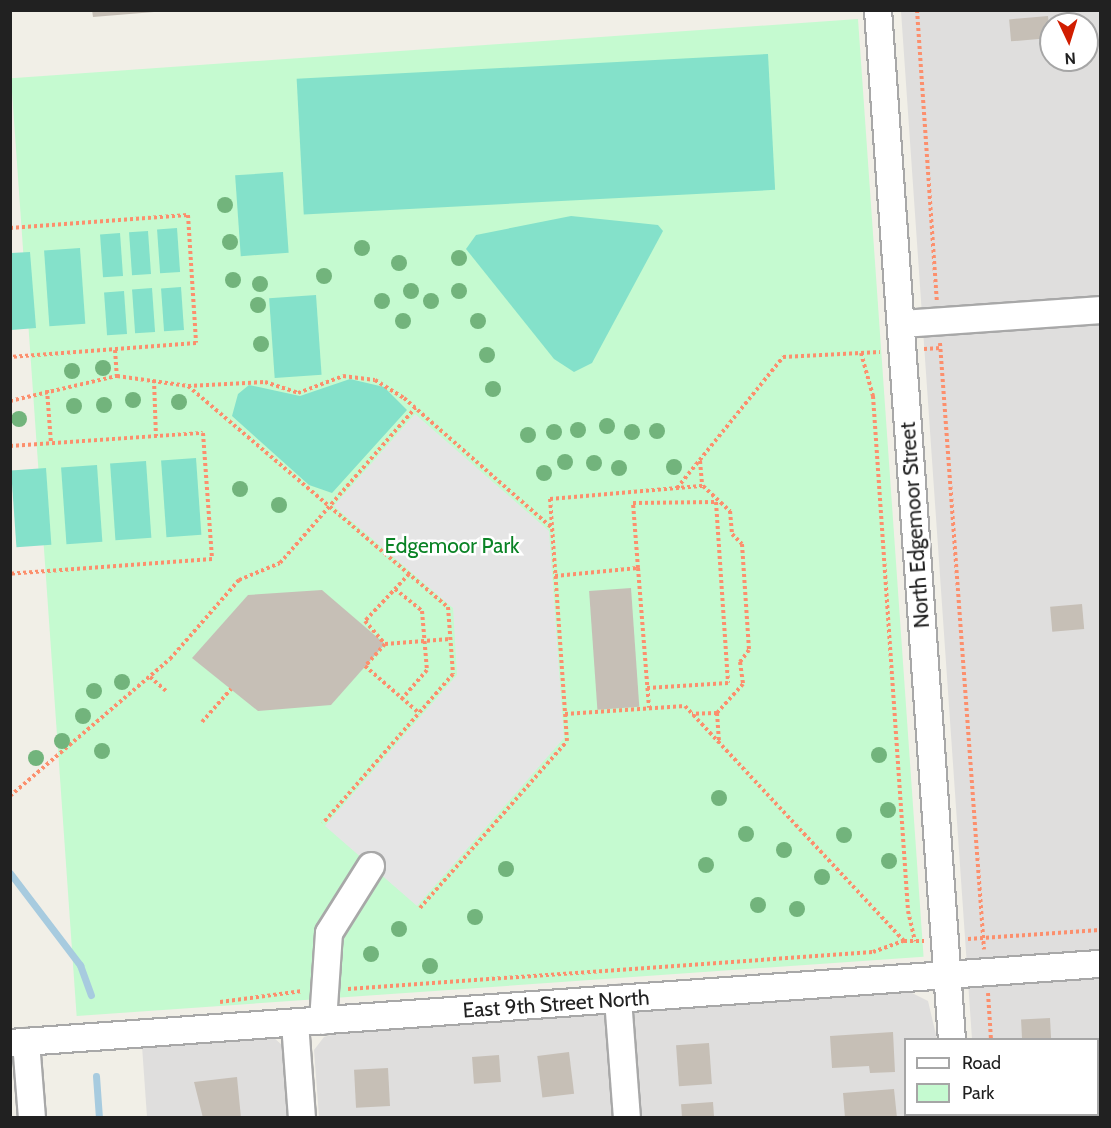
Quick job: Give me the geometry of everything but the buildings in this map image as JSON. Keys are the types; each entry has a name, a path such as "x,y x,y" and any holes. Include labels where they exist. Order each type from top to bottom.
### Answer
{"street":[{"name":"North Edgemoor Street","path":"878,10 952,1038"},
{"path":"901,324 1101,310"},
{"path":"323,1021 322,990 329,933 370,866"},
{"name":"East 9th Street North","path":"18,1042 1101,964"},
{"path":"618,999 627,1118"},
{"path":"295,1023 302,1118"},
{"path":"18,1042 32,1118"}],"path":[{"path":"917,10 991,1038"},
{"path":"10,228 188,215 196,344 10,357"},
{"path":"677,488 783,357 941,348"},
{"path":"115,350 117,376"},
{"path":"861,353 873,396 908,911 915,941"},
{"path":"10,401 47,390 117,376 188,386 265,382 298,393 323,380 354,376 383,384 415,408 552,527"},
{"path":"154,380 156,436"},
{"path":"188,386 448,607 453,674 323,823"},
{"path":"47,390 51,443"},
{"path":"10,796 150,677 238,580 274,568 415,408"},
{"path":"10,446 203,433 212,559 10,574"},
{"path":"692,714 717,712 743,684 740,662 749,650 742,544 732,534 730,512 702,486 699,460"},
{"path":"420,908 567,741 550,499 702,486"},
{"path":"647,688 728,683 716,502 633,504 647,688 649,708"},
{"path":"555,576 638,568"},
{"path":"385,644 365,621 409,574"},
{"path":"395,589 422,611 427,670 402,699"},
{"path":"419,713 365,666 385,644 450,639"},
{"path":"150,677 166,691"},
{"path":"202,722 231,689"},
{"path":"565,714 685,706 904,941"},
{"path":"717,712 720,742"},
{"path":"217,1003 322,990 873,952 904,941 945,941 1101,930"}],"shaded area":[{"path":"901,11 1100,11 1100,1117 978,1117 1099,1116 1099,1038 972,1038"},
{"path":"415,414 549,531 564,738 417,906 325,826 457,675 453,608 334,506"},
{"path":"908,991 928,1001 937,1038 904,1038 904,1116 943,1117 319,1117 314,1050 324,1037 339,1033"},
{"path":"273,1037 283,1046 288,1117 147,1117 142,1046"}],"green space":[{"name":"Edgemoor Park","path":"858,19 924,957 77,1016 11,78"},
{"path":"768,54 775,190 304,215 297,79"},
{"path":"283,172 289,253 241,256 235,175"},
{"path":"571,216 658,225 663,231 592,363 574,372 554,359 466,249 476,235"},
{"path":"177,228 180,272 160,273 157,229"},
{"path":"148,231 151,274 132,275 129,232"},
{"path":"120,233 123,276 103,277 100,234"},
{"path":"80,248 85,324 49,326 44,251"},
{"path":"30,252 36,328 11,330 11,253"},
{"path":"181,287 184,330 164,331 161,288"},
{"path":"152,288 155,332 135,333 132,289"},
{"path":"124,291 127,334 107,335 104,292"},
{"path":"316,295 322,375 275,378 269,298"},
{"path":"350,379 384,387 407,410 332,493 309,485 232,416 238,394 249,385 300,396"},
{"path":"196,458 201,535 166,537 161,460"},
{"path":"146,461 151,538 115,540 110,464"},
{"path":"97,465 102,542 66,544 61,468"},
{"path":"46,468 51,545 16,547 11,470"}],"waterway":[{"path":"10,873 80,965 91,995"},
{"path":"96,1076 99,1118"}]}
